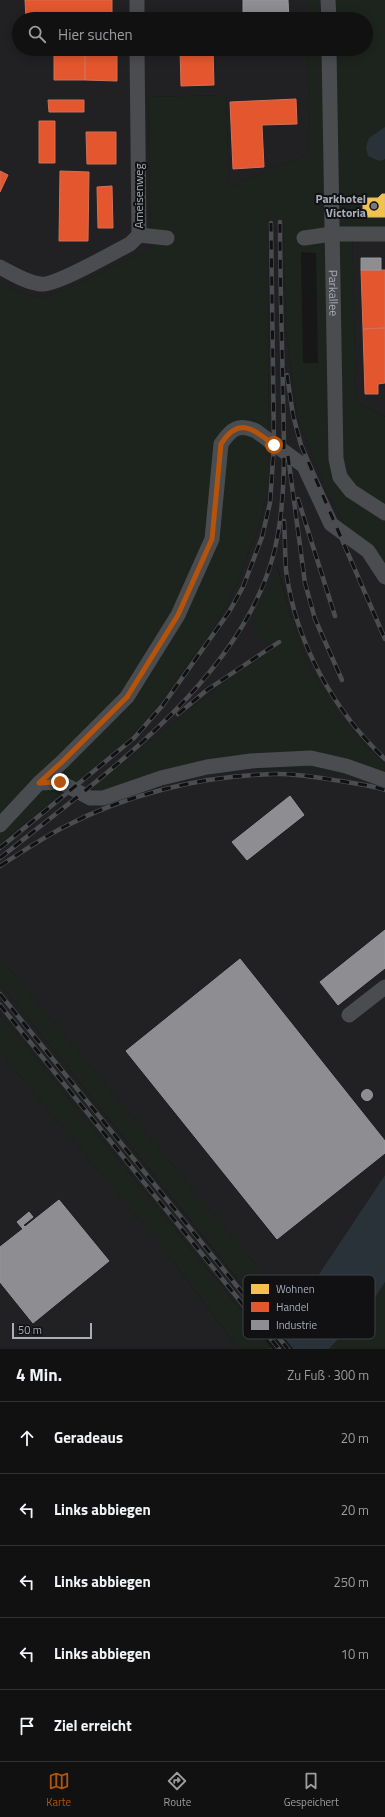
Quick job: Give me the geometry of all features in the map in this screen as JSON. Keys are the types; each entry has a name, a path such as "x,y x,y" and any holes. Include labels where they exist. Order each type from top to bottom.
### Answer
{"street":[{"path":"137,0 137,12"},
{"path":"328,0 329,12"},
{"name":"Ameisenweg","path":"0,267 22,278 42,285 60,279 130,244 139,235 137,56"},
{"name":"Parkallee","path":"329,56 336,459 340,477 351,491 385,513"},
{"path":"304,238 332,234 385,234"},
{"path":"139,235 167,238"},
{"path":"0,824 39,783 127,697 178,615 212,539 221,444 229,432 237,428 249,428 256,431 304,466 331,524 368,551 385,577"},
{"path":"39,783 60,782 90,798 103,798 161,778 207,767 251,761 311,758 346,766 385,780"},
{"path":"349,1015 385,987"}],"shaded area":[{"path":"0,0 308,0 308,12 12,12 12,56 308,56 309,154 229,187 226,95 148,97 151,250 137,255 67,289 42,298 23,294 0,283"},
{"path":"308,0 385,0 385,226 352,227 356,402 385,417 385,570 346,527 327,492 297,417 286,330 283,220 268,220 269,483 261,521 237,583 214,628 132,737 0,843 0,283 23,294 42,298 67,289 137,255 151,250 148,97 226,95 229,187 309,154 308,56 373,56 373,12 308,12","holes":["301,252 316,253 318,363 303,363"]},
{"path":"385,127 385,159 379,161 368,156 366,147 369,138"},
{"path":"268,220 283,220 286,330 297,417 327,492 346,527 385,570 385,764 371,751 338,714 310,670 294,627 277,565 274,648 224,682 77,800 96,806 156,786 238,768 317,769 385,785 385,1175 318,1275 264,1275 0,958 0,843 132,737 159,703 214,628 237,583 261,521 269,483"},
{"path":"385,226 385,417 356,402 352,227"},
{"path":"276,564 294,627 310,670 338,714 371,751 385,764 385,786 317,769 238,768 156,786 96,806 77,800 224,682 274,648 250,629"},
{"path":"0,958 264,1275 243,1275 243,1286 0,983"},
{"path":"0,983 243,1287 243,1313 0,1014"},
{"path":"0,1014 243,1313 243,1339 264,1339 270,1346 269,1349 239,1349 170,1257 0,1052"},
{"path":"0,1052 170,1257 239,1349 0,1349"},
{"path":"385,1175 385,1282 375,1298 375,1275 318,1275"},
{"path":"385,1282 385,1349 329,1349 338,1339 375,1339 375,1298"},
{"path":"276,1339 338,1339 329,1349 269,1349"}],"pier":[{"path":"273,1339 285,1339 293,1349 272,1349 269,1345"}],"building: Wohnen":[{"name":"Parkhotel Victoria","path":"382,194 385,194 385,217 360,217 363,213 363,198 378,198"}],"building: Handel":[{"path":"25,0 112,0 112,12 26,12"},
{"path":"54,56 85,56 85,80 54,80"},
{"path":"85,56 117,56 117,81 85,80"},
{"path":"180,56 213,56 214,85 181,86"},
{"path":"296,99 297,124 262,125 264,167 233,169 230,102"},
{"path":"48,100 84,100 84,112 49,112"},
{"path":"39,121 55,121 55,163 39,163"},
{"path":"86,132 116,132 116,164 87,164"},
{"path":"0,171 8,175 0,192"},
{"path":"60,171 89,172 88,241 59,241"},
{"path":"112,186 113,228 98,228 97,187"},
{"path":"361,270 385,270 385,328 363,329"},
{"path":"385,328 385,383 378,384 378,394 365,394 363,329"}],"building: Industrie":[{"path":"243,0 288,0 289,12 243,12"},
{"path":"361,258 381,258 381,270 361,270"},
{"path":"290,796 304,815 247,860 232,842"},
{"path":"385,930 385,968 338,1005 320,982"},
{"path":"240,959 385,1141 385,1153 277,1239 126,1051"},
{"path":"367,1089 371,1091 373,1095 371,1099 367,1101 363,1099 361,1095 363,1091"},
{"path":"59,1200 109,1261 33,1323 0,1282 0,1247 23,1229 17,1222 29,1212 33,1217 23,1225 25,1227"}],"railway":[{"path":"0,858 127,756 169,717 207,676 239,631 264,584 278,534 281,517 284,464 280,222"},
{"path":"0,848 134,738 163,705 229,612 243,587 262,537 270,503 274,445 271,223"},
{"path":"287,375 293,415 301,445 385,639"},
{"path":"288,456 305,583 315,619 342,680"},
{"path":"298,499 335,616"},
{"path":"284,521 286,570 298,623 308,648 319,673 333,696 366,740 385,759"},
{"path":"178,714 207,690 279,642"},
{"path":"0,866 46,837 87,816 138,796 192,783 220,778 291,774 341,781 385,790"},
{"path":"0,994 243,1294"},
{"path":"0,1005 243,1305"},
{"path":"271,1339 279,1349"},
{"path":"280,1339 288,1349"}],"place":[{"name":"Parkhotel Victoria","path":"374,206"}],"route":[{"path":"60,782 39,783 127,697 178,615 212,539 221,444 229,432 237,428 249,428 256,431 274,445"}]}
